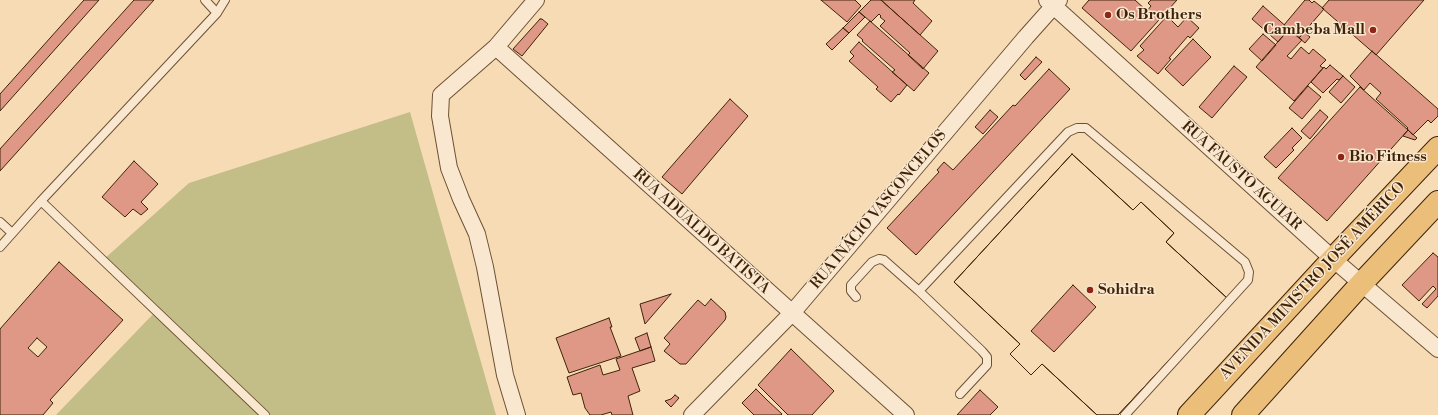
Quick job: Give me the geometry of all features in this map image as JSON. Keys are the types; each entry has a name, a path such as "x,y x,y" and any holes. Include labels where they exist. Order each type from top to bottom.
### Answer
{"main road":[{"name":"AVENIDA MINISTRO JOSÉ AMÉRICO","path":"1189,415 1438,148"},
{"path":"1243,415 1361,284 1438,202"}],"street":[{"path":"517,415 505,375 485,267 477,234 449,168 440,116 442,95 496,47 536,0"},
{"name":"RUA FAUSTO AGUIAR","path":"1054,2 1333,259 1438,349"},
{"name":"RUA INÁCIO VASCONCELOS","path":"692,415 792,313 1054,2"},
{"name":"RUA ADUALDO BATISTA","path":"496,47 906,415"}],"lane":[{"path":"205,0 217,13"},
{"path":"0,247 41,201 217,13 225,0"},
{"path":"919,292 1068,132 1077,128 1086,128 1245,262 1249,272 1248,280 1125,415"},
{"path":"41,201 265,415"},
{"path":"0,222 12,233"},
{"path":"856,297 851,291 851,285 872,262 879,259 884,260 919,292 987,357 987,365 960,394"}],"shaded area":[{"path":"410,112 496,415 56,415 156,311 103,260 189,183"}],"building":[{"path":"84,0 99,0 0,111 0,94"},
{"path":"134,0 154,0 0,171 0,149"},
{"path":"821,0 855,0 861,6 847,22"},
{"path":"871,0 881,0 938,51 923,69 908,55 910,53 880,26 885,21 879,14 871,22 859,12"},
{"path":"881,0 915,0 913,3 932,21 920,35"},
{"path":"1089,0 1135,0 1147,11 1151,6 1148,3 1151,0 1177,0 1131,51 1082,8"},
{"path":"1305,0 1309,0 1312,3 1314,1 1324,9 1299,38 1284,25"},
{"name":"Cambeba Mall","path":"1329,0 1424,0 1376,55 1322,8"},
{"path":"1263,6 1289,29 1278,42 1252,19"},
{"path":"859,12 865,17 849,33 843,28"},
{"path":"1167,16 1178,27 1187,17 1199,28 1190,38 1188,36 1169,58 1171,59 1158,74 1137,56 1144,50 1140,46"},
{"path":"540,19 548,24 522,56 513,49"},
{"path":"870,21 929,73 914,91 892,72 895,70 857,35"},
{"path":"843,28 849,33 832,50 826,44"},
{"path":"1289,29 1302,40 1287,56 1291,59 1301,47 1309,54 1313,49 1326,60 1320,66 1323,68 1294,101 1256,67"},
{"path":"1304,32 1310,37 1305,43 1299,38"},
{"path":"1263,34 1276,45 1262,61 1249,49"},
{"path":"1193,39 1211,57 1183,86 1165,69"},
{"path":"859,42 907,85 891,102 876,89 878,87 849,61 854,56 850,52"},
{"path":"1372,51 1438,109 1438,116 1431,123 1428,120 1413,135 1407,129 1408,128 1376,99 1381,93 1370,83 1364,90 1350,76"},
{"path":"1036,57 1042,62 1025,80 1020,75"},
{"path":"1330,65 1343,76 1339,80 1337,79 1323,93 1311,82 1324,67 1326,69"},
{"path":"1234,66 1247,77 1212,118 1199,107"},
{"path":"1049,69 1070,89 916,255 887,228 939,172 937,170 944,162 953,170 1013,105 1015,106"},
{"path":"1343,76 1355,87 1341,103 1329,92"},
{"path":"1308,86 1321,97 1302,119 1289,108"},
{"name":"Bio Fitness","path":"1360,87 1408,130 1327,221 1278,178"},
{"path":"730,99 748,116 682,194 662,177"},
{"path":"990,110 998,117 983,134 975,127"},
{"path":"1320,110 1328,117 1310,139 1301,131"},
{"path":"1292,128 1302,138 1292,148 1294,150 1276,168 1264,157"},
{"path":"1408,130 1417,138 1415,140 1403,136"},
{"name":"Sohidra","path":"1072,154 1133,210 1141,202 1174,233 1166,242 1227,298 1118,415 1097,415 1042,364 1031,375 1010,354 1020,344 954,282","holes":["1073,285 1096,307 1054,352 1031,331"]},
{"name":"Sohidra","path":"1072,154 1133,210 1141,202 1174,233 1166,242 1227,298 1118,415 1097,415 1042,364 1031,375 1010,354 1020,344 954,282"},
{"path":"134,161 158,184 141,202 148,209 141,215 133,209 125,217 102,197"},
{"path":"1433,253 1438,257 1438,296 1427,308 1422,304 1436,289 1433,286 1419,301 1402,285"},
{"path":"59,262 123,320 50,400 53,403 43,415 0,415 0,329","holes":["37,338 47,347 38,357 28,348"]},
{"path":"671,294 645,324 640,304"},
{"path":"711,299 725,312 725,320 686,364 680,364 664,351 670,344 664,338 698,300 705,306"},
{"path":"609,318 612,327 610,327 621,356 569,373 556,338"},
{"path":"647,333 651,347 640,351 635,338"},
{"path":"651,347 655,361 632,368 640,391 628,396 633,415 612,415 611,412 601,415 590,415 585,408 581,393 573,395 567,377 600,365 603,375 620,370 616,359"},
{"path":"791,349 834,391 812,415 788,415 758,385"},
{"path":"756,389 782,414 781,415 754,415 742,403"},
{"path":"980,390 998,407 990,415 957,415"},
{"path":"675,395 679,398 671,407 665,401 671,399"}],"place":[{"name":"Os Brothers","path":"1108,15"},
{"name":"Cambeba Mall","path":"1373,30"},
{"name":"Bio Fitness","path":"1341,157"},
{"name":"Sohidra","path":"1090,290"}]}
